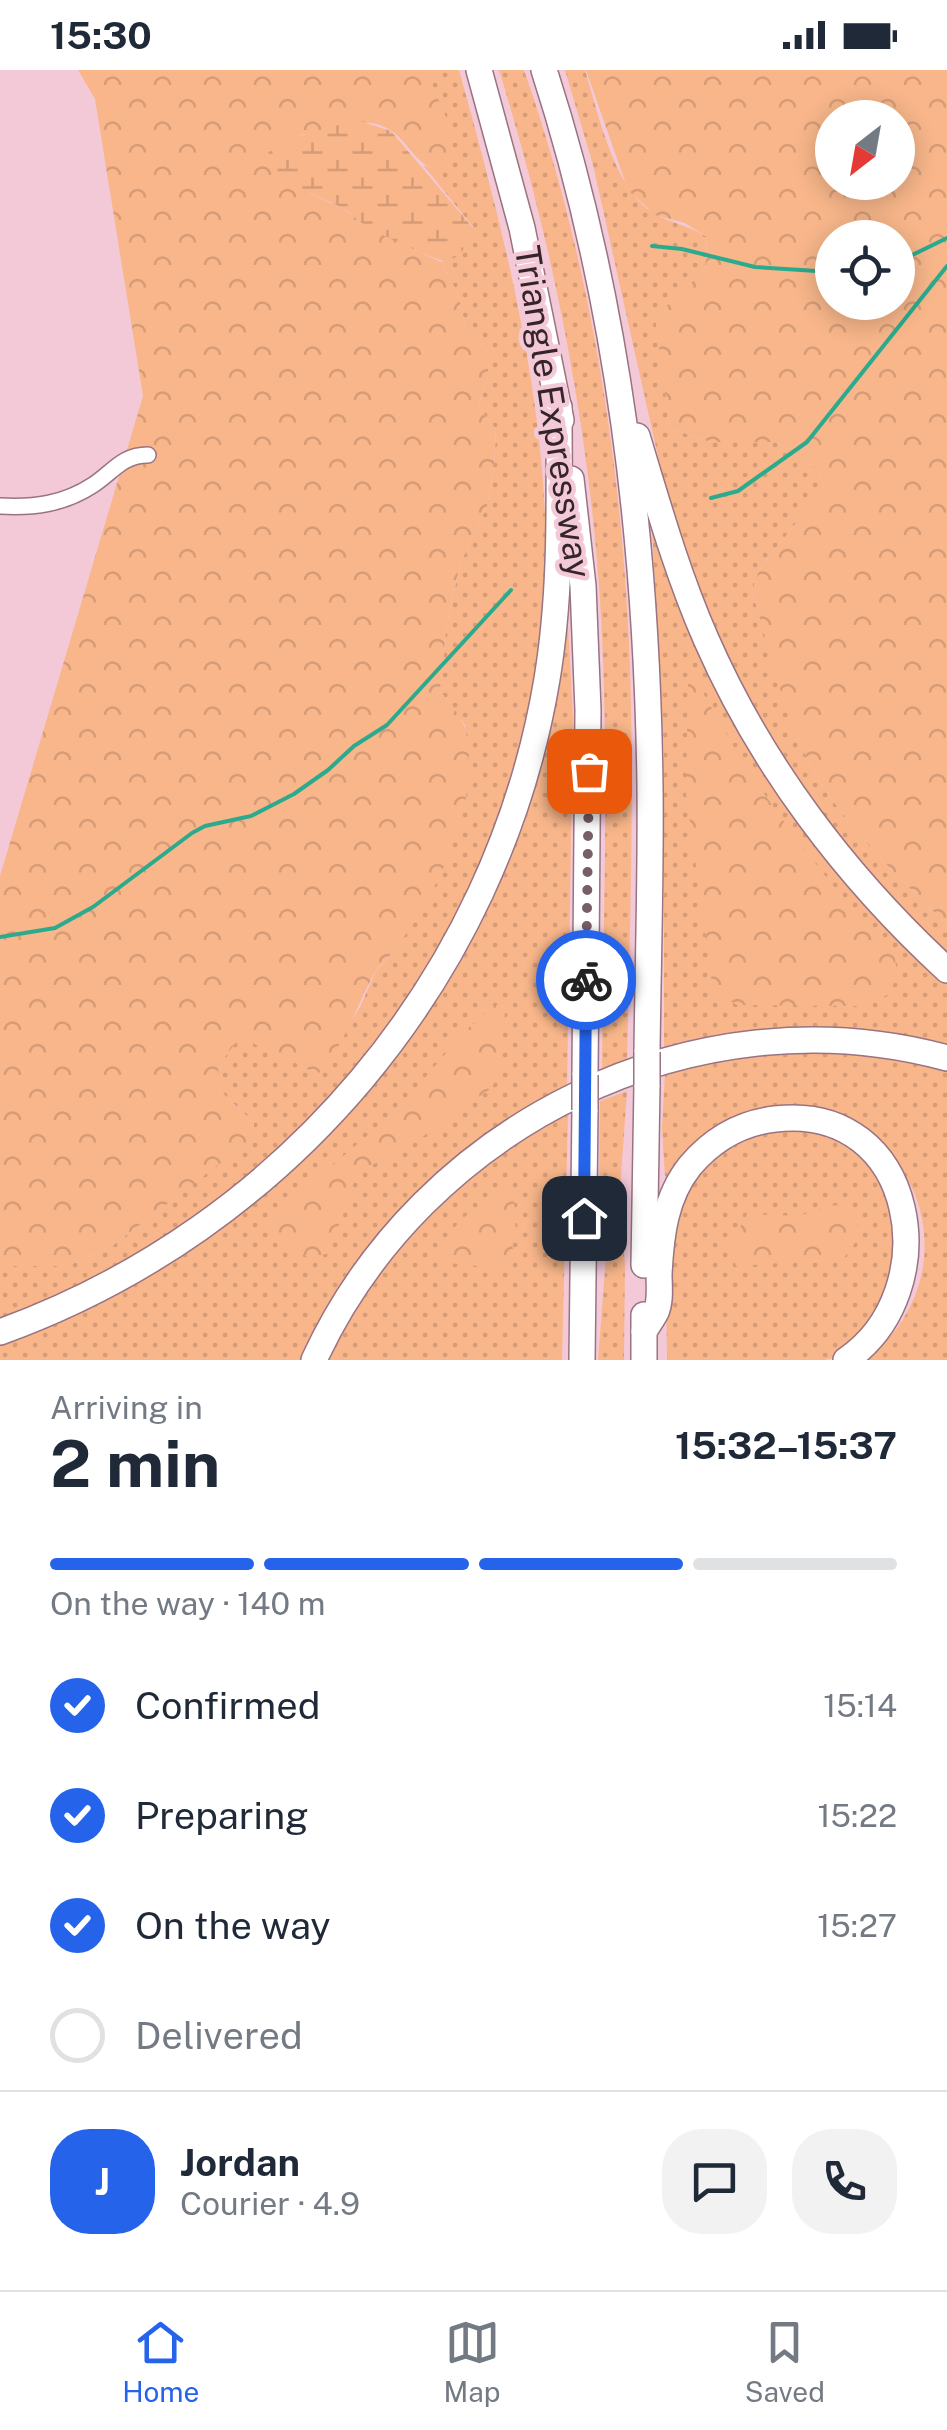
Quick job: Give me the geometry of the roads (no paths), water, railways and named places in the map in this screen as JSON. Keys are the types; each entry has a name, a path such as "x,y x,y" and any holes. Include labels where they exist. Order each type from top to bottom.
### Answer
{"highway":[{"name":"Triangle Expressway","path":"479,70 518,213 559,407 578,526 589,771 582,1360"},
{"name":"Triangle Expressway","path":"544,70 585,212 618,374 636,520 650,786 644,1360"},
{"path":"618,374 677,566 707,641 742,711 783,778 847,866 947,970"},
{"path":"0,1332 117,1281 197,1232 244,1196 289,1158 350,1095 434,982 476,906 498,853 519,798 541,711 557,594 559,407"},
{"path":"314,1360 352,1290 413,1213 485,1148 568,1097 659,1062 750,1044 844,1042 947,1058"},
{"path":"644,1331 658,1310 666,1216 690,1166 736,1130 764,1120 809,1119 838,1127 875,1150 903,1185 917,1227 916,1271 907,1299 881,1335 846,1360"}],"lane":[{"path":"0,506 48,505 86,489 126,458 148,455"}],"waterway":[{"path":"915,254 947,238"},
{"path":"652,246 682,249 755,267 815,271"},
{"path":"711,498 738,491 807,442 947,266"},
{"path":"0,937 55,928 93,907 192,833 205,826 251,816 294,794 387,725 511,590"}]}
